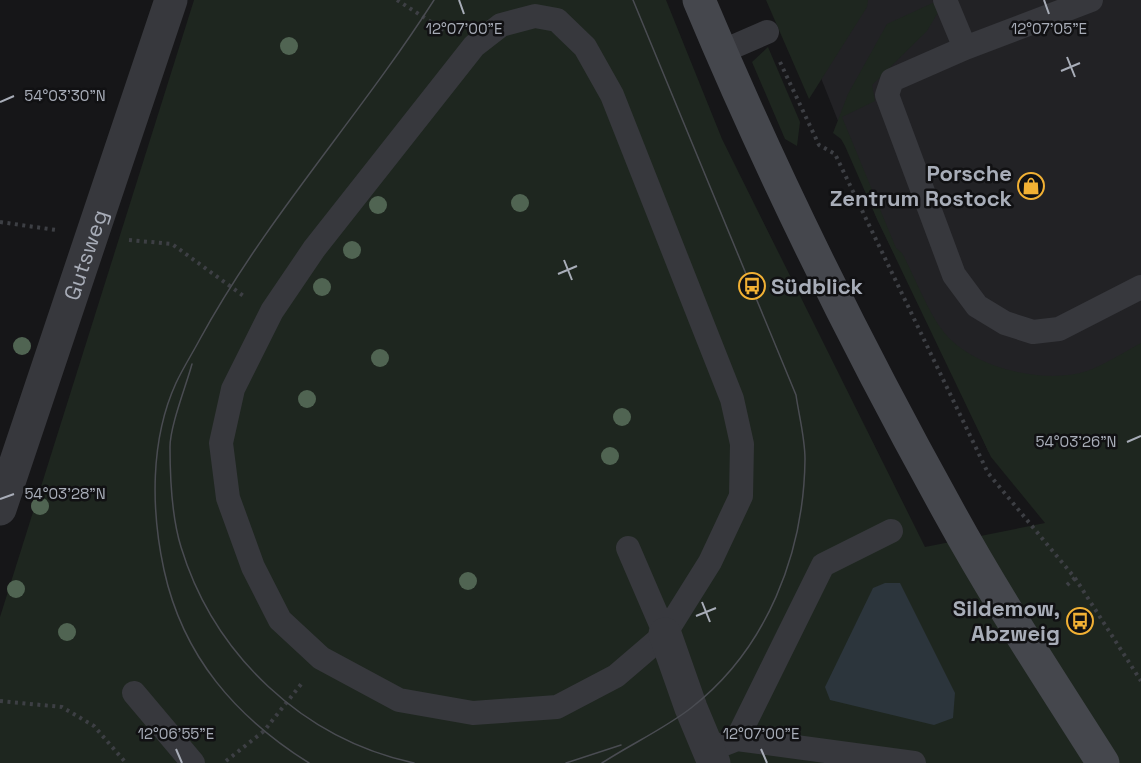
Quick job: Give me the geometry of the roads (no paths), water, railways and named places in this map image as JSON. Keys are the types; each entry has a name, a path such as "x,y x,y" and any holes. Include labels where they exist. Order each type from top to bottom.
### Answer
{"main road":[{"path":"699,0 758,138 855,335 944,504 1103,763"}],"street":[{"name":"Gutsweg","path":"0,509 171,0"},
{"path":"665,634 720,750"}],"lane":[{"path":"945,0 965,48"},
{"path":"1091,0 965,48 892,80 887,95 954,275 977,306 1005,323 1033,332 1059,328 1141,286"},
{"path":"535,16 557,20 585,47 612,95 732,399 742,444 741,496 710,562 665,634 616,676 557,707 473,713 399,700 321,658 280,620 253,567 228,498 221,443 233,389 272,311 314,249 474,46 501,25 535,16"},
{"path":"721,52 767,32"},
{"path":"891,531 823,565 720,750 914,763"},
{"path":"628,548 665,634"},
{"path":"134,693 193,763"}],"tram line":[{"path":"309,763 258,726 236,705 216,682 184,630 164,570 160,547 155,499 157,451 167,405 176,383 226,294 254,251 376,85 434,0"},
{"path":"602,763 691,708 718,684 741,657 760,628 789,564 803,494 805,459 796,395 633,0"},
{"path":"192,364 175,417 171,438 172,498 181,547 196,586 216,623 240,656 268,686 300,713 335,734 373,751 414,763"},
{"path":"566,763 621,745"}],"place":[{"name":"Porsche Zentrum Rostock","path":"1031,186"},
{"name":"Südblick","path":"752,286"},
{"name":"Sildemow, Abzweig","path":"1080,621"}]}
